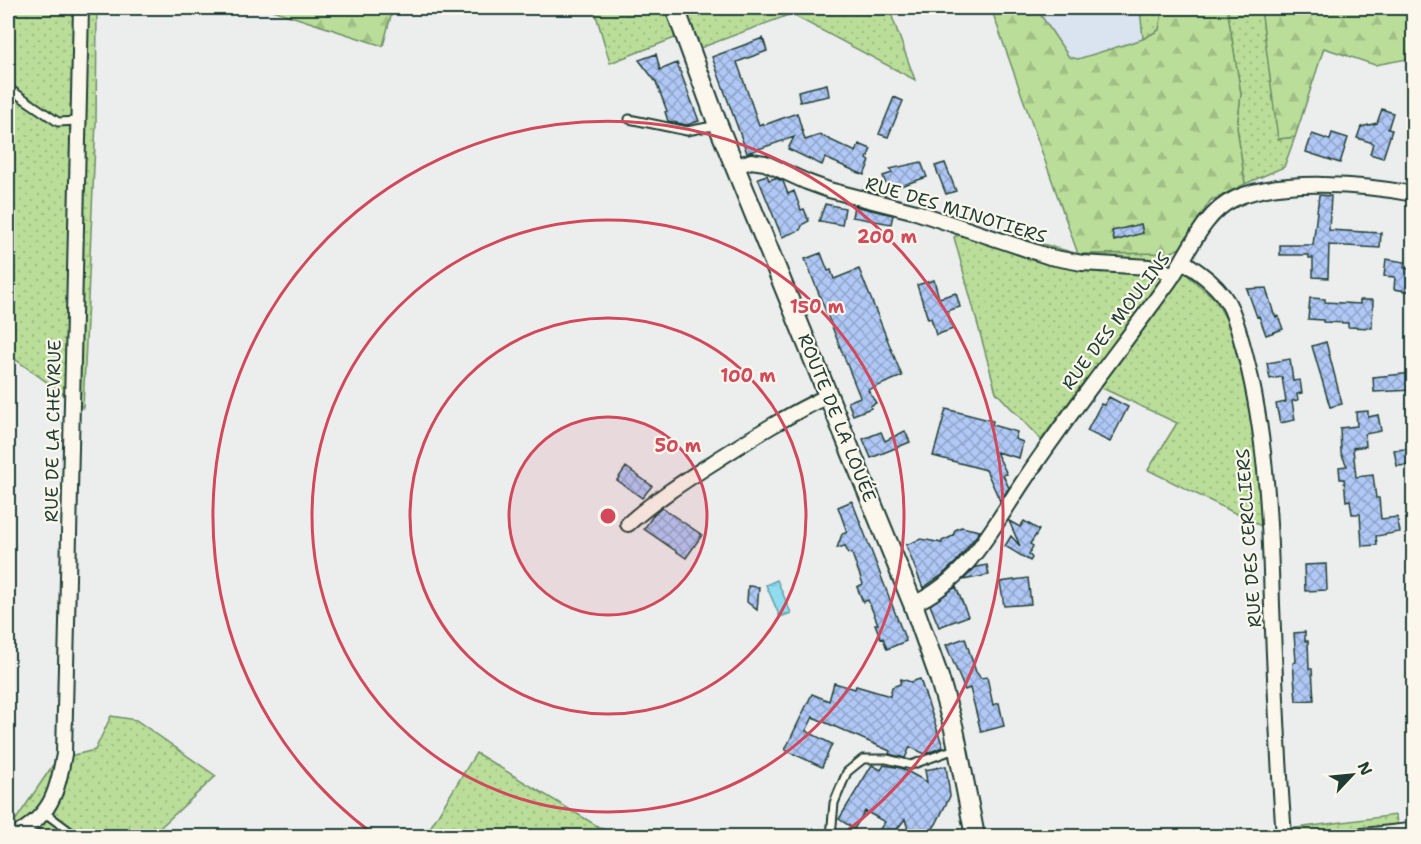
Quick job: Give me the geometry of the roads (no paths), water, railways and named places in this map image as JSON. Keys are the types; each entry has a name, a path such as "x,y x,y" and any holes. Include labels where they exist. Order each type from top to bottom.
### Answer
{"main road":[{"name":"ROUTE DE LA LOUÉE","path":"675,8 718,125 913,604 939,677 958,748 975,837"}],"street":[{"name":"RUE DE LA CHEVRUE","path":"14,837 30,827 45,813 60,778 63,754 81,8"},
{"name":"RUE DES MINOTIERS","path":"735,167 750,161 765,163 829,190 916,212 1050,257 1082,263 1149,267 1163,270 1173,276"},
{"name":"RUE DES MOULINS","path":"913,604 938,591 978,552 1022,483 1080,400 1173,276 1206,221 1218,208 1249,193 1280,188 1325,186 1387,189 1413,194"},
{"name":"RUE DES CERCLIERS","path":"1183,261 1208,279 1222,293 1231,308 1240,334 1253,389 1268,493 1284,837"},
{"path":"628,524 654,501 727,453 805,406 828,396"}],"lane":[{"path":"8,88 58,122 78,121"},
{"path":"629,119 687,131 718,125"},
{"path":"831,837 834,803 847,772 863,759 887,759 911,765 958,748"},
{"path":"45,813 76,837"},
{"path":"1330,837 1413,827"}],"water":[{"path":"777,580 791,613 780,617 766,585"}]}
